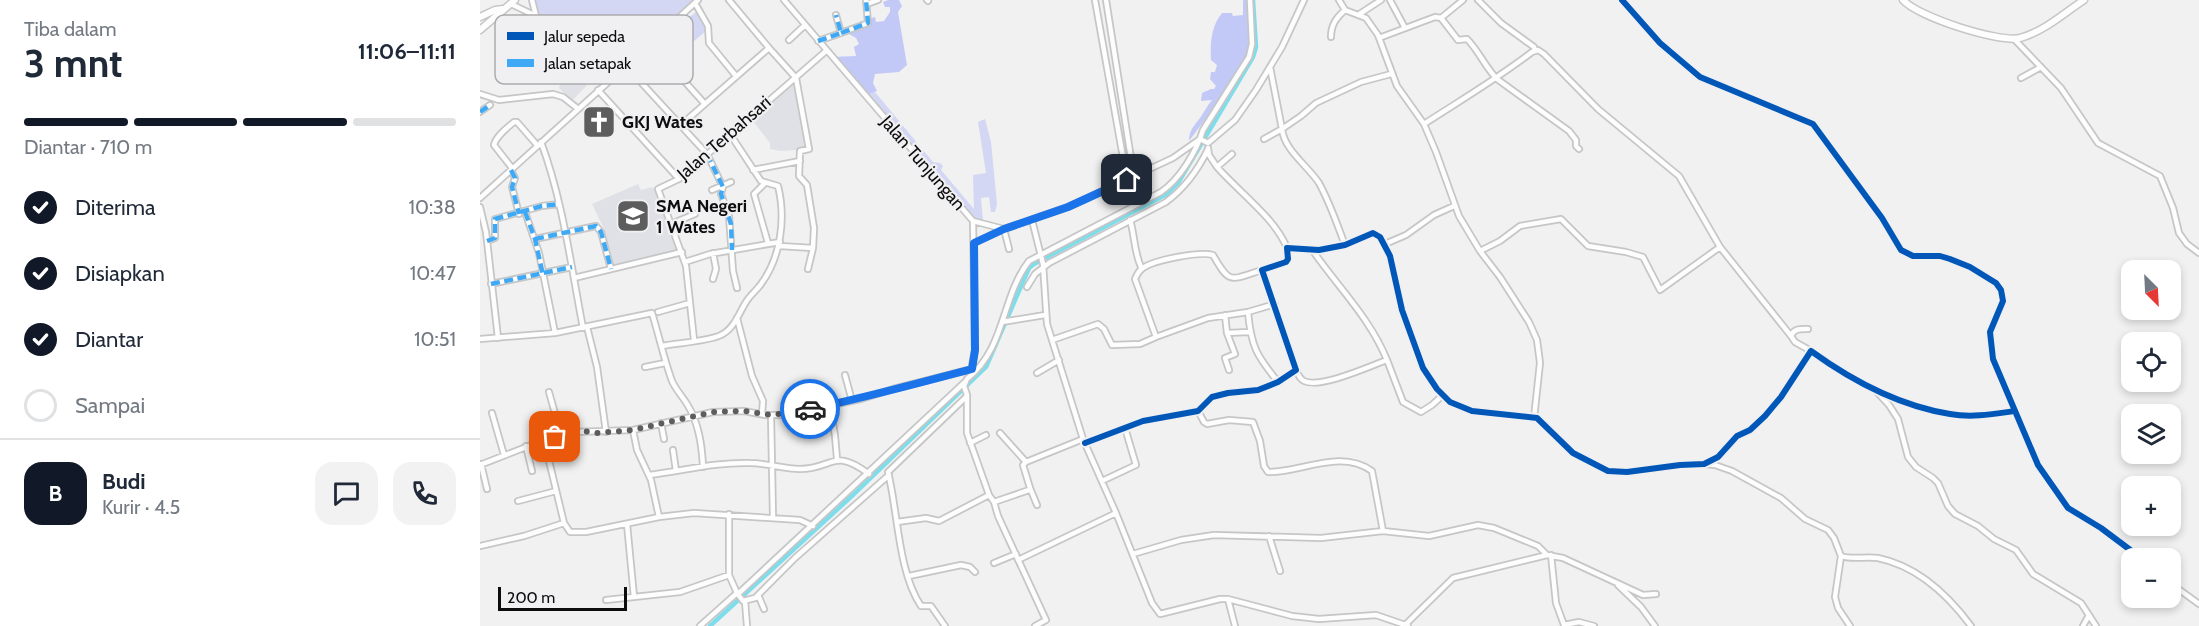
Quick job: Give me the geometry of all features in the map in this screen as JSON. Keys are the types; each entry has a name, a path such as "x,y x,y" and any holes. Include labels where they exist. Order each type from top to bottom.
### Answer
{"main road":[{"path":"1903,0 1909,7 1939,21 1968,30 2014,39 2039,31 2084,0"},
{"path":"497,15 513,2"},
{"path":"480,17 495,10 504,9"},
{"path":"480,30 495,17"}],"street":[{"path":"532,0 536,15"},
{"path":"729,0 795,77 801,96 809,149 800,151 800,177 807,185 814,228 813,248 808,269"},
{"name":"Jalan Tunjungan","path":"784,0 973,221 992,228 1004,229"},
{"path":"818,41 867,23 866,2 878,0"},
{"path":"1095,0 1127,180"},
{"path":"1156,337 1136,284 1136,276 1142,269 1175,258 1207,253 1213,255 1224,275 1228,277 1242,276 1287,261 1287,248 1284,240 1273,225 1217,166 1208,149 1203,130 1251,51 1250,0"},
{"path":"974,243 1004,229 1068,207 1134,177 1205,141 1235,120 1270,67 1304,0"},
{"path":"1339,0 1345,10 1369,21 1380,38 1391,74 1404,98 1424,124 1441,163 1454,206 1480,251 1516,301 1537,340 1540,363 1534,418"},
{"path":"1358,15 1381,0"},
{"path":"1390,0 1405,28"},
{"path":"1441,18 1463,0"},
{"path":"1478,0 1501,23 1534,47 1535,51"},
{"path":"1622,0 1660,43 1700,76 1813,124 1882,218 1897,245 1906,254 1950,259 1970,267 1996,283 2004,301 1990,332 1989,340 1996,369 2038,465 2068,508 2128,548"},
{"path":"681,15 696,1 708,26 709,43 736,76"},
{"path":"513,2 534,15"},
{"path":"1096,7 1106,2 1134,177"},
{"path":"1331,37 1334,22 1345,10"},
{"path":"836,15 841,33"},
{"path":"1380,38 1435,17 1441,18 1458,40 1467,39 1472,43 1488,71 1497,79 1569,131 1579,149"},
{"path":"789,40 805,25"},
{"path":"2014,39 2061,88 2098,143 2160,176 2174,208 2179,233 2187,244 2199,253"},
{"path":"682,124 769,48"},
{"path":"1424,124 1482,86 1497,79 1538,50 1598,109 1679,176 1720,247 1796,342 1827,363 1873,388 1918,406 1951,415 1991,415 2015,411"},
{"name":"Jalan Terbahsari","path":"694,340 685,262 658,189 679,178 826,51"},
{"path":"1270,67 1284,139 1317,181 1332,210 1345,244"},
{"path":"2021,78 2041,67"},
{"path":"1264,139 1301,116 1316,103 1361,82 1391,74"},
{"path":"480,198 605,84"},
{"path":"643,84 707,154 722,186 721,194 731,224 733,271 737,288"},
{"path":"687,84 704,103"},
{"path":"598,90 679,178"},
{"path":"480,94 499,100 553,94 563,97 577,108"},
{"path":"480,112 490,105"},
{"path":"555,333 535,239 512,187 515,180 512,169 494,145 496,138 514,122 517,122 539,143 549,164 560,204 585,328 597,367 606,432"},
{"path":"730,134 764,184"},
{"path":"744,601 755,598 869,474 917,435 966,387 987,358 1023,268 1029,261 1170,186 1205,141"},
{"path":"1027,287 1043,266 1166,202 1180,191 1196,171 1208,149"},
{"path":"1217,166 1232,154"},
{"path":"753,170 800,161"},
{"path":"712,190 731,182"},
{"path":"662,346 720,336 737,318 748,298 768,273 780,244 778,188 774,184 764,184 754,194 768,243"},
{"path":"487,241 495,238 495,219 542,206 560,204"},
{"path":"1385,243 1406,235 1434,215 1454,206"},
{"path":"480,207 487,241 498,338"},
{"path":"671,224 695,214"},
{"path":"1480,251 1500,241 1521,225 1561,219 1588,246 1643,257 1660,290 1720,247"},
{"path":"1032,220 1043,266 1045,315 1084,441 1152,603 1160,614 1228,599 1292,616 1319,619 1376,615 1407,625 1453,578 1549,555 1563,558 1643,595 1656,594"},
{"path":"1130,220 1135,236 1136,258 1142,269"},
{"path":"973,221 975,350 966,387 966,428 989,495 1049,626"},
{"path":"535,239 597,227 601,232 611,269"},
{"path":"1004,229 1010,249"},
{"path":"1287,248 1313,251 1345,244 1376,233 1385,243 1390,256 1402,310 1429,379 1450,402 1472,411 1534,418 1573,453 1608,471 1627,472 1680,465 1715,465 1781,498 1805,519 1828,530 1834,538 1841,556 1835,597 1838,608 1850,626"},
{"path":"685,262 713,253 768,243 813,248"},
{"path":"1313,251 1349,300 1368,321 1379,340 1403,402 1421,412 1443,395"},
{"path":"574,278 682,252"},
{"path":"713,253 716,269 713,279"},
{"path":"491,284 543,275 572,267"},
{"path":"1262,270 1299,378 1306,382 1340,378 1387,360"},
{"path":"480,339 555,333 585,328 690,303"},
{"path":"1052,340 1098,324 1104,328 1112,345 1140,344 1208,318 1248,312 1275,304"},
{"path":"1248,312 1249,332 1257,355 1278,382"},
{"path":"655,313 665,363 676,389 693,415 699,436 703,467"},
{"path":"1003,322 1045,315"},
{"path":"1225,315 1227,333 1235,354 1225,358 1229,370"},
{"path":"737,318 752,376 763,401 762,414"},
{"path":"1791,336 1795,330 1808,329"},
{"path":"1227,333 1249,332"},
{"path":"1704,464 1718,457 1737,436 1750,430 1766,416 1811,351"},
{"path":"1036,373 1059,360"},
{"path":"645,367 665,363"},
{"path":"487,489 480,464 561,435 584,431 633,430 693,415 726,411 783,415 852,401 972,369"},
{"path":"1037,505 1023,465 1026,462 1160,417 1198,411 1212,397 1258,390 1278,382 1296,370"},
{"path":"845,375 852,401"},
{"path":"945,626 933,607 921,606 911,588 889,475 890,469 917,435 966,387"},
{"path":"1873,388 1898,419 1908,457 1916,467 1938,483 1948,506 1955,514 1978,526 1994,540 2016,550 2033,574 2081,603 2096,626"},
{"path":"549,392 561,435"},
{"path":"830,405 836,436 837,459"},
{"path":"1198,411 1207,423 1229,420 1253,422 1260,441 1264,466 1268,472 1300,469 1318,462 1352,463 1372,471 1383,531"},
{"path":"492,412 504,455"},
{"path":"771,415 773,518"},
{"path":"661,423 664,439"},
{"path":"1102,481 1136,465 1125,428"},
{"path":"633,430 637,450 649,475 658,517"},
{"path":"1000,433 1026,462"},
{"path":"970,443 986,435"},
{"path":"544,440 564,523 567,530 574,533 658,517 694,513 800,520 813,526"},
{"path":"526,446 532,471"},
{"path":"673,450 676,471"},
{"path":"649,475 750,462 784,469 805,469 837,459 850,462 869,474"},
{"path":"700,626 813,526 822,524 889,475"},
{"path":"994,502 1026,493 1030,488"},
{"path":"518,501 556,491"},
{"path":"897,522 926,518 939,521 989,495"},
{"path":"1018,560 1116,513"},
{"path":"729,514 729,575 744,601 747,626"},
{"path":"480,546 524,536 564,523"},
{"path":"627,524 634,597"},
{"path":"1133,554 1180,540 1214,535 1321,538 1383,531 1429,536 1478,525 1494,528 1538,546 1549,555 1556,603 1564,625 1579,622 1594,626"},
{"path":"1269,536 1280,571"},
{"path":"994,563 1016,554"},
{"path":"1841,556 1880,559 1912,571 1930,582 1944,595 1971,626"},
{"path":"909,576 961,565 970,567 975,572"},
{"path":"606,600 680,592 729,575"},
{"path":"1614,581 1641,607 1655,626"},
{"path":"2181,591 2199,604"},
{"path":"755,598 760,599 764,609"},
{"path":"1228,599 1235,626"},
{"path":"2083,626 2089,615"},
{"path":"1035,626 1046,620"}],"shaded area":[{"path":"536,0 694,0 677,15 538,14"},
{"path":"899,0 902,6 898,12 907,65 899,72 875,74 873,83 877,91 865,96 831,57 856,56 854,47 859,44 856,38 849,34 868,24 868,19 875,17 876,22 884,21 890,12 890,7 885,7 883,2"},
{"path":"1243,0 1249,0 1252,47 1249,56 1189,141 1192,128 1212,100 1201,101 1202,93 1216,86 1210,79 1211,72 1215,72 1217,65 1211,60 1211,54 1212,35 1218,18 1222,13 1232,13 1233,16 1243,15"},
{"path":"698,10 706,31 693,42 693,15"},
{"path":"797,81 808,149 781,151 770,149 770,143 752,120"},
{"path":"560,84 588,84 572,101 559,88"},
{"path":"875,92 933,162 943,166 941,170 974,209 973,175 986,173 978,122 985,119 991,142 997,204 995,212 991,212 989,197 981,198 983,221 973,221 865,96"},
{"name":"SMA Negeri 1 Wates","path":"638,184 641,190 652,187 659,194 681,252 614,268 604,229 592,204"}],"waterway":[{"path":"710,626 853,495 986,367 1029,268 1167,194 1178,183 1253,57 1256,47 1253,0"}],"marked path":[{"path":"841,33 868,23 866,0"},
{"path":"818,41 841,33 836,15"},
{"path":"480,112 490,105"},
{"path":"707,154 723,187 721,194 731,224 732,250"},
{"path":"511,170 515,178 512,187 519,214"},
{"path":"487,241 495,238 495,219 542,206 559,204"},
{"path":"525,212 535,239 543,275"},
{"path":"535,239 596,226 601,232 611,269"},
{"path":"491,284 572,267"}],"cycle path":[{"path":"1622,0 1660,43 1700,77 1813,124 1882,218 1901,250 1913,256 1940,256 1950,259 1970,267 1996,283 2001,290 2003,301 1990,332 1993,359 2038,465 2068,508 2128,548"},
{"path":"1085,443 1143,421 1198,411 1212,397 1258,390 1278,382 1296,370 1262,270 1286,262 1287,248 1319,250 1345,245 1373,233 1380,237 1390,256 1402,310 1423,368 1437,389 1450,402 1472,411 1537,418 1573,453 1608,471 1627,472 1704,464 1718,457 1737,436 1750,430 1765,416 1781,397 1811,351 1859,382 1913,405 1966,416 2015,411"}],"way so far":[{"path":"555,437 584,431 597,433 633,430 713,412 744,411 765,415 783,415 810,409"}],"place":[{"name":"GKJ Wates","path":"599,122"},
{"name":"SMA Negeri 1 Wates","path":"633,216"}],"route":[{"path":"810,409 861,399 972,369 975,350 974,243 1004,229 1068,207 1127,180"}]}
